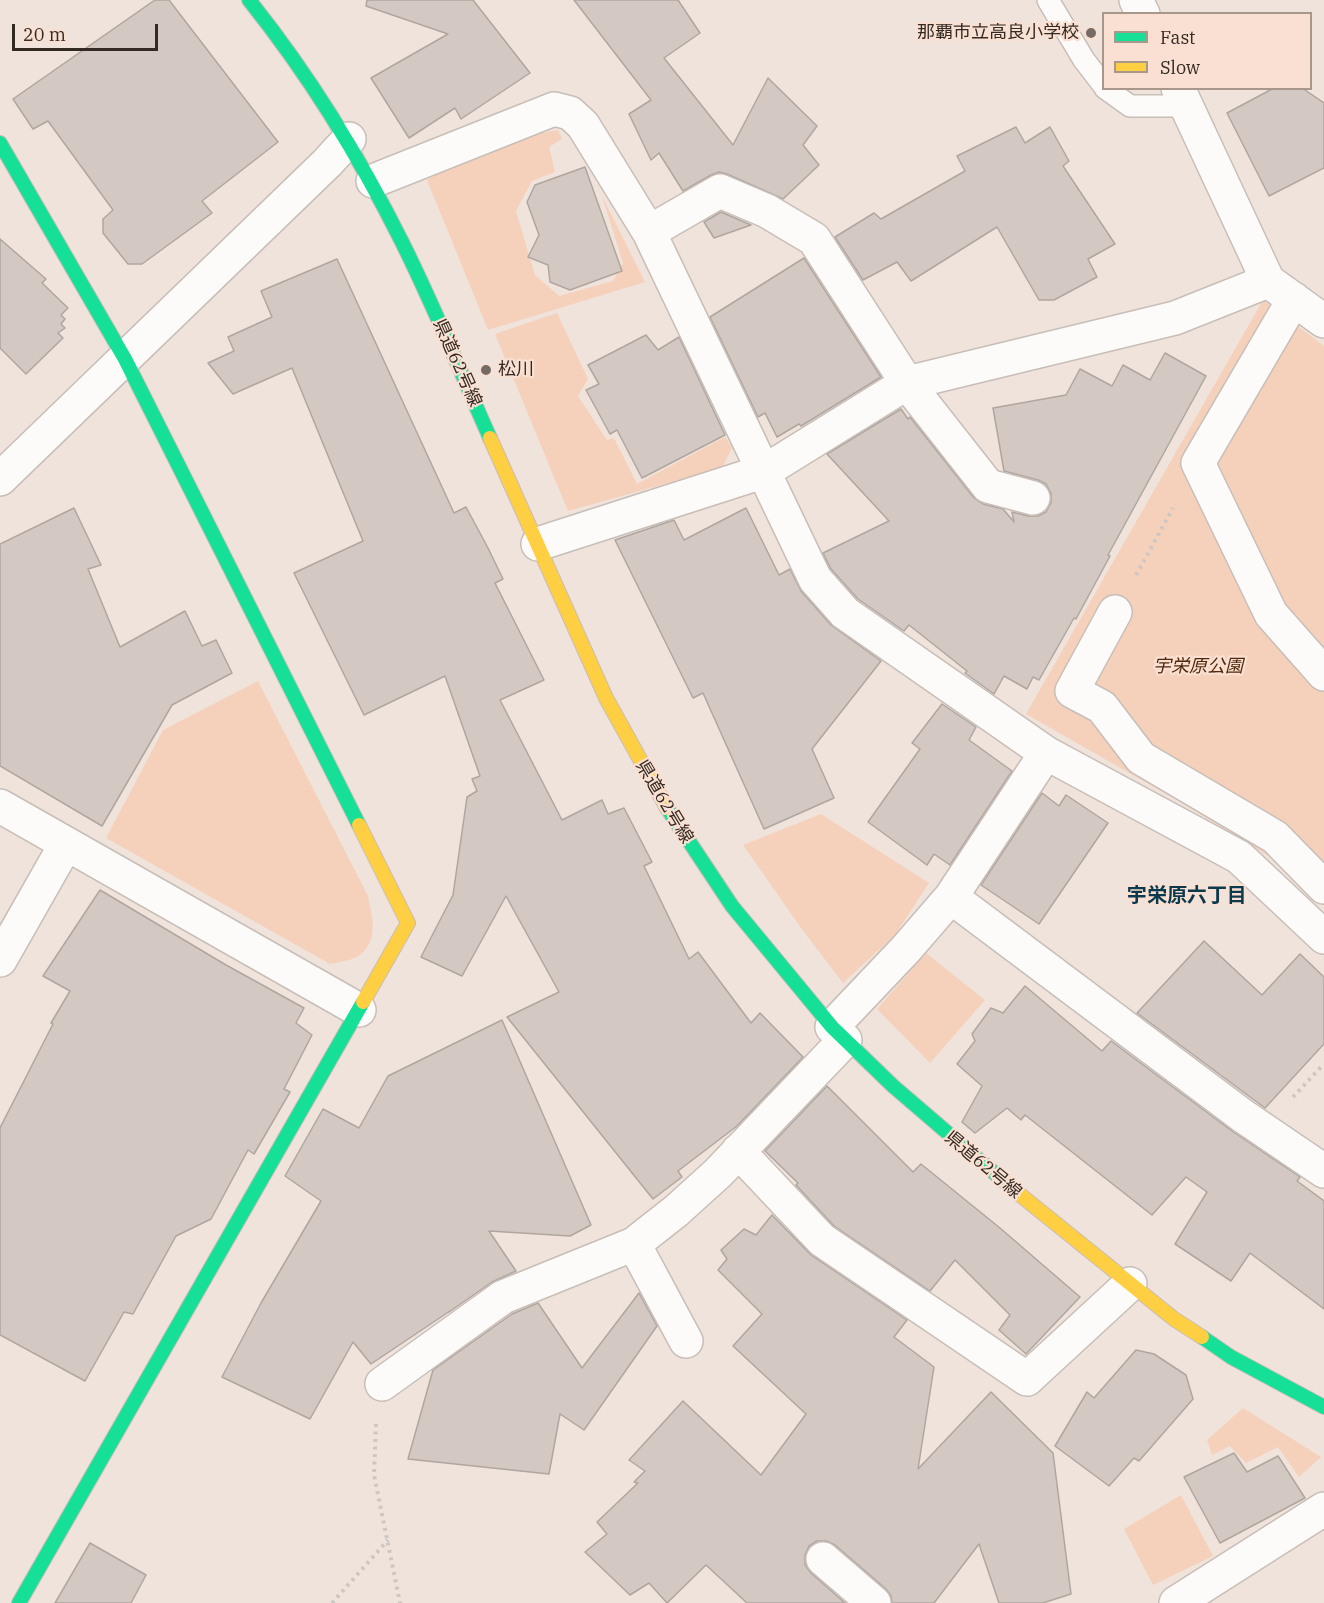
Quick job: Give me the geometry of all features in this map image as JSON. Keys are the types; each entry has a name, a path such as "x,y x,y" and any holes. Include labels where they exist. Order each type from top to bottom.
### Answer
{"main road":[{"name":"県道62号線","path":"249,0 313,82 373,181 404,245 606,698 665,806 732,906 839,1033 893,1086 1048,1220 1174,1319 1231,1357 1324,1407"},
{"path":"0,143 126,359 408,923 19,1603"}],"street":[{"path":"1183,98 1268,281 1324,321"},
{"path":"373,181 554,109 570,113 583,125 650,232 815,579 845,613 1046,753 1239,857 1324,937"},
{"path":"0,479 126,359 349,139"},
{"path":"650,232 720,191 767,211 814,238 907,383 988,486 1033,498"},
{"path":"538,544 765,471 907,383 1175,318 1268,281"},
{"path":"1294,300 1198,463 1271,614 1324,674"},
{"path":"1115,612 1072,691 1102,707 1141,758 1275,837 1324,887"},
{"path":"382,1384 503,1297 634,1244 676,1211 738,1150 839,1033 951,897 1046,753"},
{"path":"0,806 359,1010"},
{"path":"0,960 66,844"},
{"path":"951,897 1243,1116 1324,1171"},
{"path":"738,1150 822,1240 1027,1380 1130,1284"},
{"path":"634,1244 686,1341"},
{"path":"1176,1603 1324,1509"},
{"path":"823,1559 874,1603"}],"lane":[{"path":"1048,0 1084,60 1102,84"},
{"path":"1108,90 1130,106 1183,98"}],"path":[{"path":"1115,612 1198,463"},
{"path":"382,1384 376,1422 374,1475 400,1603"},
{"path":"332,1603 388,1539"}],"green space":[{"path":"558,130 562,139 549,147 555,172 532,181 516,211 535,275 559,296 613,281 623,263 602,196 645,282 488,330 427,180 491,149 526,137"},
{"name":"宇栄原公園","path":"1263,300 1324,346 1324,904 1278,862 1182,803 1026,714"},
{"path":"557,313 588,379 578,396 607,440 614,438 637,484 725,437 732,448 722,468 568,511 495,334"},
{"path":"258,681 368,896 372,934 367,948 351,959 330,964 106,838 163,730"},
{"path":"821,814 929,883 895,935 843,983 743,845"},
{"path":"926,953 985,1000 930,1063 877,1009"},
{"path":"1243,1408 1321,1457 1299,1477 1278,1447 1246,1463 1230,1446 1212,1455 1207,1440"},
{"path":"1181,1495 1213,1556 1153,1585 1124,1529"}],"building":[{"path":"155,0 169,0 278,142 202,201 212,213 142,264 128,264 103,233 103,219 113,210 48,121 33,129 13,99"},
{"path":"367,0 473,0 530,73 461,119 455,108 409,138 371,78 448,34 366,6"},
{"path":"574,0 678,0 700,33 664,58 733,145 768,78 817,126 803,145 819,165 783,199 719,172 683,191 659,153 651,160 629,114 651,100"},
{"path":"1270,90 1305,90 1324,103 1324,168 1269,196 1227,113"},
{"path":"1016,127 1025,143 1050,127 1069,161 1063,166 1115,244 1088,259 1097,277 1054,300 1039,300 997,227 911,281 897,262 863,280 835,237 874,213 881,219 965,171 957,156"},
{"path":"585,167 622,271 570,290 550,282 548,265 528,257 539,235 527,202 535,185"},
{"path":"721,212 751,225 714,238 704,222"},
{"path":"0,239 46,279 42,283 68,308 61,315 65,319 61,324 65,328 58,333 63,338 26,374 0,348"},
{"path":"804,258 881,377 801,426 799,424 777,437 765,413 758,417 710,317"},
{"path":"337,259 454,513 466,507 488,548 503,579 495,583 544,680 500,700 562,820 602,800 608,814 624,808 652,862 644,866 689,959 698,952 751,1023 760,1013 803,1057 737,1126 678,1171 682,1177 653,1199 507,1017 559,992 506,896 462,976 421,957 453,895 467,797 477,791 472,779 480,776 445,676 364,715 294,573 363,541 292,368 233,394 208,363 234,351 228,337 272,317 261,291"},
{"path":"646,335 658,350 679,337 725,435 642,478 617,430 610,434 586,390 599,384 588,365"},
{"path":"1165,353 1206,376 1108,555 1110,556 1076,619 1074,618 1039,680 1033,677 1027,689 1004,676 994,694 965,673 967,671 909,625 904,631 858,599 831,569 823,553 889,521 827,454 901,409 908,419 910,417 974,498 983,504 1003,509 1014,522 1012,512 1038,516 1046,512 1051,503 1051,493 1046,484 1038,480 1004,471 993,408 1066,395 1080,369 1112,386 1123,365 1150,380"},
{"path":"74,508 101,565 88,569 120,647 185,611 202,646 216,640 232,673 172,705 102,826 0,766 0,544"},
{"path":"746,508 779,575 790,569 801,591 831,625 881,661 812,749 834,798 764,829 703,693 693,698 615,540 674,520 684,540"},
{"path":"942,704 976,727 969,740 1012,771 950,865 934,854 927,865 868,822 920,749 912,743"},
{"path":"1042,793 1059,806 1066,795 1108,823 1039,924 981,885"},
{"path":"100,890 226,965 304,1008 296,1023 312,1035 284,1089 290,1092 254,1154 248,1150 211,1219 176,1236 133,1314 124,1312 85,1381 0,1335 0,1128 53,1024 51,1023 70,991 43,976"},
{"path":"1204,941 1262,995 1300,954 1324,977 1324,1044 1265,1108 1137,1013"},
{"path":"1025,986 1102,1051 1111,1041 1232,1131 1300,1177 1297,1181 1324,1201 1324,1309 1250,1253 1231,1281 1175,1244 1207,1192 1186,1177 1152,1215 1025,1115 1021,1120 1007,1108 975,1133 962,1122 982,1086 957,1064 975,1041 972,1034 991,1008 1003,1013"},
{"path":"502,1020 591,1225 570,1236 489,1231 516,1271 492,1282 371,1364 353,1342 310,1419 222,1377 261,1303 321,1201 285,1176 323,1109 359,1128 388,1076"},
{"path":"827,1086 913,1172 921,1164 1080,1297 1026,1354 999,1330 1010,1315 955,1260 930,1291 834,1226 796,1185 798,1183 765,1151"},
{"path":"772,1215 811,1255 907,1320 894,1337 934,1367 918,1469 991,1392 1053,1453 1071,1594 1043,1603 999,1603 979,1544 934,1603 892,1603 891,1596 886,1589 835,1545 826,1541 817,1541 809,1546 805,1555 805,1565 845,1603 747,1603 706,1565 667,1603 649,1583 630,1595 585,1552 607,1534 597,1522 638,1483 634,1482 645,1471 629,1460 683,1401 761,1475 806,1414 733,1346 762,1314 718,1270 727,1259 721,1250 744,1229 756,1235"},
{"path":"639,1293 657,1326 584,1430 560,1414 549,1474 408,1459 433,1370 512,1314 538,1303 582,1368"},
{"path":"1136,1350 1154,1354 1186,1375 1193,1399 1139,1461 1134,1458 1109,1486 1055,1446 1087,1392 1094,1398"},
{"path":"1234,1453 1247,1472 1278,1456 1305,1498 1220,1543 1184,1477"},
{"path":"90,1543 146,1575 131,1603 55,1603"}],"traffic: fast":[{"path":"249,0 292,57 332,117 386,210 414,266 490,438"},
{"path":"0,143 125,359 359,825"},
{"path":"667,808 732,906 832,1027 893,1086 1013,1189"},
{"path":"19,1603 363,1002"},
{"path":"1202,1337 1231,1357 1324,1407"}],"traffic: slow":[{"path":"490,438 606,698 667,808"},
{"path":"359,825 408,923 363,1002"},
{"path":"1013,1189 1174,1319 1202,1337"}],"place":[{"name":"那覇市立高良小学校","path":"1091,33"},
{"name":"松川","path":"486,370"}],"district":[{"name":"宇栄原六丁目","path":"1187,896"}]}
